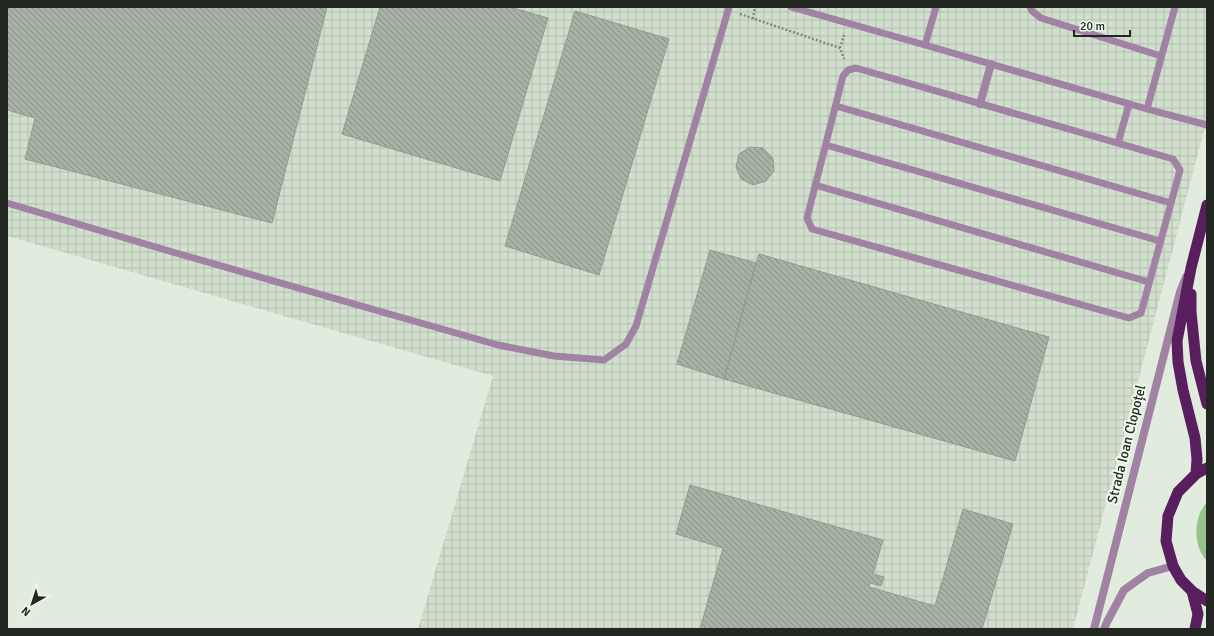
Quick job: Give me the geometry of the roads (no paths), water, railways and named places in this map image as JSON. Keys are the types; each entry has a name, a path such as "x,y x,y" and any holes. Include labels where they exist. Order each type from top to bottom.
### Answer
{"highway":[{"name":"Strada Ioan Clopoțel","path":"1196,474 1197,459 1195,438 1182,390 1177,341 1191,268 1207,205"},
{"name":"Strada Ioan Clopoțel","path":"1191,268 1191,312 1196,361 1207,404"},
{"path":"1207,468 1196,474 1178,492 1168,516 1166,541 1173,566 1181,580 1192,591 1207,600"},
{"path":"1192,591 1198,614 1196,629"}],"street":[{"path":"980,104 991,64"},
{"name":"Strada Ioan Clopoțel","path":"1094,629 1180,292 1191,268"},
{"path":"1104,629 1124,590 1148,573 1173,566"}],"lane":[{"path":"791,7 1207,125"},
{"path":"925,45 936,7"},
{"path":"1030,7 1032,11 1041,18 1161,56"},
{"path":"1147,109 1174,7"},
{"path":"7,203 498,345 554,356 604,360 626,344 636,326 728,9"},
{"path":"856,68 980,104 1173,159 1180,170 1141,313 1129,318 812,229 807,218 843,76 848,70 856,68"},
{"path":"1118,143 1129,104"},
{"path":"836,106 1171,203"},
{"path":"826,145 1160,241"},
{"path":"815,185 1149,282"}]}
